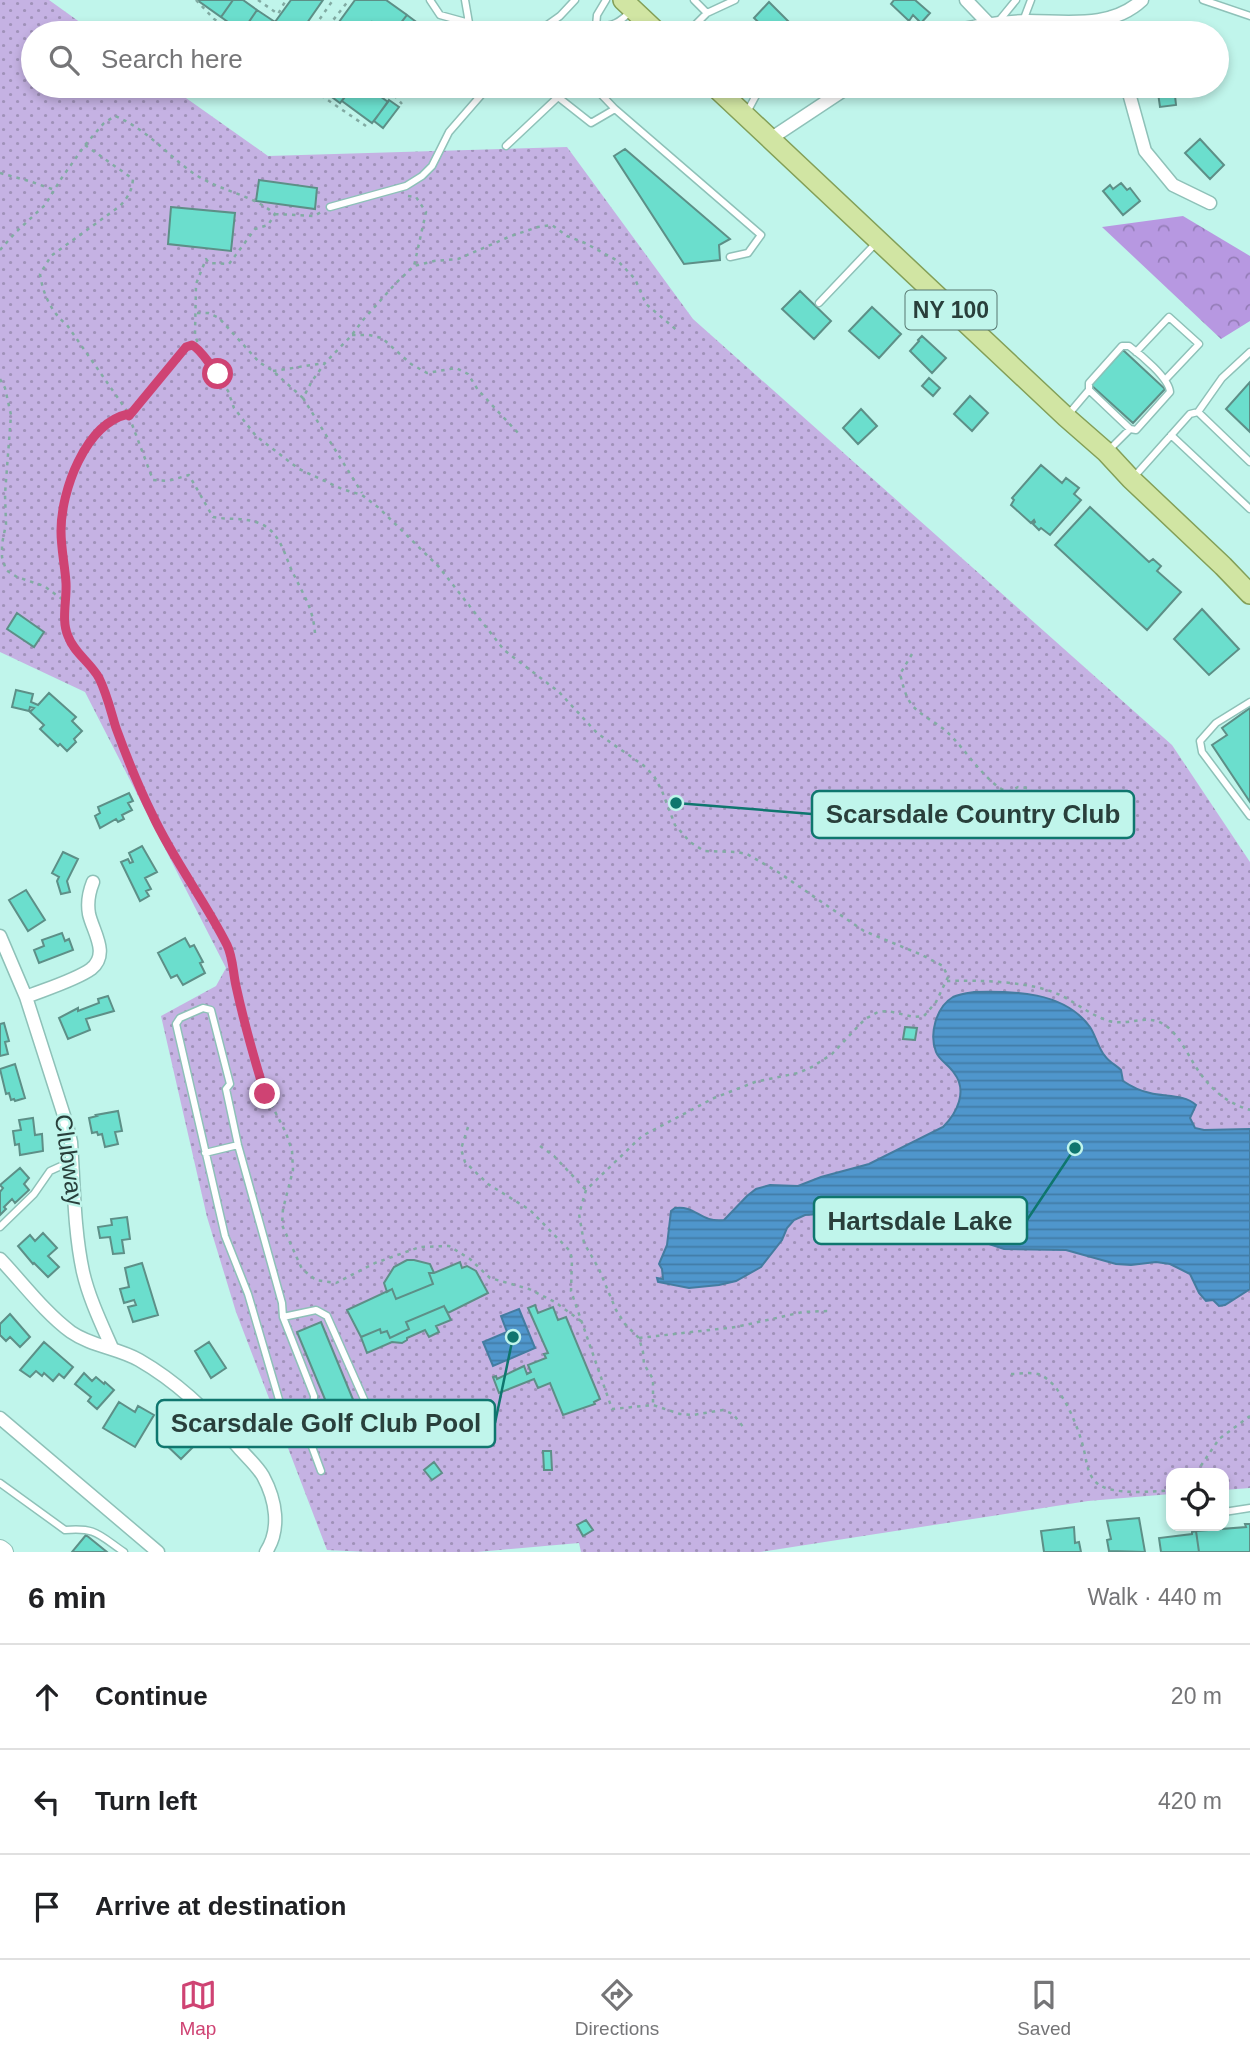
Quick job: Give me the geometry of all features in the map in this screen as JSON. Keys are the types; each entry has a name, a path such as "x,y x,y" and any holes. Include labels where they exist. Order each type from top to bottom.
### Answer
{"main road":[{"path":"628,4 646,21"},
{"name":"NY 100","path":"727,98 1106,452 1131,480 1250,594"}],"street":[{"path":"966,0 991,21"},
{"path":"1094,21 1135,7 1142,0"},
{"path":"1111,17 1112,21"},
{"path":"770,139 832,98"},
{"path":"1130,98 1145,151 1173,185 1210,203"},
{"path":"26,997 85,972 98,959 100,946 89,913 93,882"},
{"name":"Clubway","path":"0,936 26,997 67,1125 71,1142 80,1255 93,1303 112,1348"},
{"path":"0,1259 66,1328 81,1338 138,1359 201,1405 262,1474 276,1523 273,1540 266,1552"},
{"path":"0,1418 158,1552"}],"lane":[{"path":"430,0 440,15 462,21"},
{"path":"465,0 469,21"},
{"path":"553,21 575,0"},
{"path":"596,21 606,0"},
{"path":"694,0 707,13"},
{"path":"699,21 707,13 735,0"},
{"path":"995,21 1016,0"},
{"path":"1022,21 1031,0"},
{"path":"1203,0 1250,16"},
{"path":"620,21 628,4"},
{"path":"330,207 406,186 422,176 432,166 449,132 479,98"},
{"path":"506,146 557,98"},
{"path":"559,98 591,123 615,109"},
{"path":"604,98 761,235 748,253 730,257"},
{"path":"746,116 755,98"},
{"path":"819,303 877,241"},
{"path":"1136,352 1169,317 1199,344 1165,380"},
{"path":"1122,346 1129,346 1165,380 1170,393 1136,430 1130,429 1089,390 1088,383 1122,346"},
{"path":"1131,480 1191,414 1198,412 1223,378 1250,352"},
{"path":"1066,417 1089,390"},
{"path":"1198,412 1250,462"},
{"path":"1106,452 1130,429"},
{"path":"1171,435 1250,509"},
{"path":"1250,702 1216,723 1200,741 1202,752 1250,816"},
{"path":"311,1444 298,1435 285,1420 248,1294 225,1236 176,1024 180,1018 203,1009 211,1010 230,1084 226,1089 237,1145 282,1303 283,1317 314,1396 311,1444 321,1471"},
{"path":"205,1153 237,1145"},
{"path":"0,1227 34,1194 50,1171 72,1161"},
{"path":"283,1317 316,1310 327,1316 375,1424"},
{"path":"0,1483 65,1530 84,1528 95,1532 124,1552"},
{"path":"1229,1512 1250,1508"}],"path":[{"path":"196,0 217,21"},
{"path":"258,0 278,14 286,0"},
{"path":"318,21 333,0"},
{"path":"332,21 349,0"},
{"path":"325,98 366,126"},
{"path":"397,98 402,104"},
{"path":"0,250 45,205 85,145 104,123 115,116 133,124 193,173 222,189 244,195 264,205 275,215 314,216 330,207"},
{"path":"85,145 128,174 133,179 132,190 120,205 51,256 40,274 43,290 58,318 67,325 128,415 153,480 168,481 189,475 213,517 251,521 272,530 311,608 315,633"},
{"path":"0,173 55,190"},
{"path":"303,398 325,363 414,266 426,212 416,197 402,195"},
{"path":"275,215 268,225 255,229 229,264 209,263 206,259 196,284 195,334 199,348 228,391 234,408 256,436 299,469 362,495 379,508 439,567 504,650 559,692 597,733 643,765 654,776 675,825 690,842 704,851 747,854 864,931 943,966 948,977 936,1002 924,1016 878,1012 865,1019 832,1054 812,1067 798,1073 755,1082 714,1098 642,1136 586,1191 579,1214 584,1243 599,1269 616,1310 639,1338 644,1364 653,1379 653,1405"},
{"path":"414,266 458,259 529,230 552,225 567,236 618,261 635,279 646,304 679,332"},
{"path":"196,313 208,313 219,318 258,362 273,371 303,398 362,495"},
{"path":"352,335 382,338 411,364 427,373 456,368 468,374 478,390 520,435"},
{"path":"199,348 192,345 186,347 128,415 119,416 88,444 68,485 63,502 61,530 66,584 66,634 75,651 87,661 98,677 153,816 229,948 253,1058 265,1094 292,1150 293,1170 283,1209 282,1225 302,1269 316,1280 336,1283 374,1263 420,1247 449,1246 470,1259 490,1278 529,1289 555,1302 581,1321"},
{"path":"273,371 325,363"},
{"path":"0,379 5,388 11,415 2,557 6,570 17,577 44,586 66,602"},
{"path":"912,654 900,674 912,705 949,733 1000,789 1008,792 1018,787 1027,788 1049,803 1090,818"},
{"path":"947,981 968,980 1030,987 1060,994 1093,1014 1111,1021 1130,1022 1143,1018 1153,1020 1169,1028 1218,1096 1233,1105 1250,1110"},
{"path":"468,1127 461,1149 464,1162 488,1184 530,1210 570,1251 571,1291 612,1409 653,1405 680,1415 723,1410 733,1414 744,1427"},
{"path":"540,1146 554,1156 586,1191"},
{"path":"639,1338 736,1327 803,1312 828,1311"},
{"path":"1011,1374 1038,1374 1053,1385 1075,1420 1088,1473 1099,1486 1133,1493 1166,1490"},
{"path":"1199,1468 1219,1439 1250,1416"}],"shaded area":[{"path":"0,0 49,0 78,21 21,21 21,98 186,98 268,156 567,147 693,319 1172,745 1250,862 1250,1488 1229,1490 1229,1468 1166,1468 1166,1494 1088,1501 760,1552 581,1552 579,1543 477,1552 327,1550 236,1312 207,1217 161,1016 216,986 226,968 85,692 0,652"}],"green space":[{"path":"1183,216 1250,256 1250,321 1221,339 1102,227"}],"water":[{"path":"974,992 1021,993 1066,1006 1090,1027 1108,1060 1121,1070 1123,1081 1143,1091 1191,1101 1196,1105 1190,1118 1195,1128 1250,1129 1250,1289 1219,1306 1213,1300 1206,1301 1190,1274 1170,1264 1116,1264 1066,1250 1004,1249 960,1236 923,1237 904,1230 879,1232 864,1224 819,1214 805,1215 794,1220 761,1267 736,1281 689,1288 658,1282 657,1278 663,1279 659,1264 667,1245 671,1211 675,1208 688,1209 709,1219 724,1220 756,1189 770,1185 798,1186 869,1164 943,1127 956,1109 960,1087 950,1067 936,1052 934,1029 938,1014 947,1001 955,996"},
{"path":"519,1309 535,1348 493,1366 483,1342 507,1332 501,1316"}],"building":[{"path":"197,0 233,0 221,17"},
{"path":"233,0 243,0 257,10 250,21 227,21 221,17"},
{"path":"291,0 323,0 308,21 276,21"},
{"path":"355,0 386,0 407,15 402,21 340,21"},
{"path":"894,0 915,0 930,13 923,21 913,15 909,21 891,4"},
{"path":"769,2 788,21 757,21 754,18"},
{"path":"257,10 273,21 250,21"},
{"path":"407,15 415,21 402,21"},
{"path":"344,98 382,98 388,102 372,123 342,101"},
{"path":"1159,98 1175,98 1176,105 1160,107"},
{"path":"389,100 399,107 383,128 374,121"},
{"path":"1200,139 1224,165 1210,179 1185,153"},
{"path":"625,149 730,239 719,245 720,260 684,264 614,156"},
{"path":"259,180 317,188 315,209 256,201"},
{"path":"1121,183 1127,190 1130,188 1140,201 1123,215 1103,191 1110,185 1113,189"},
{"path":"171,207 235,213 231,251 168,244"},
{"path":"800,291 831,321 814,339 782,309"},
{"path":"872,307 901,334 879,358 849,331"},
{"path":"922,336 946,358 932,373 910,351"},
{"path":"1123,350 1165,389 1133,423 1091,385"},
{"path":"929,378 940,388 933,396 922,386"},
{"path":"1250,382 1250,432 1226,409"},
{"path":"970,396 988,413 972,431 954,414"},
{"path":"861,409 877,426 858,444 843,428"},
{"path":"1041,465 1062,483 1066,478 1079,488 1074,494 1081,500 1050,535 1041,528 1039,530 1033,524 1034,520 1031,523 1011,505 1014,500 1012,498"},
{"path":"1090,507 1149,562 1153,559 1161,566 1157,571 1181,592 1147,630 1055,545"},
{"path":"1202,609 1239,649 1209,675 1174,639"},
{"path":"17,613 44,632 34,647 7,629"},
{"path":"16,690 33,694 31,702 38,705 49,693 76,717 72,721 82,731 67,751 40,729 44,725 30,712 34,708 30,707 29,711 12,707"},
{"path":"1250,708 1250,802 1212,745 1227,735 1222,728"},
{"path":"129,793 133,801 128,803 132,810 122,815 124,819 118,822 116,819 100,828 95,816 100,813 98,807"},
{"path":"142,846 157,872 145,878 151,889 146,891 149,896 140,901 121,862 128,859 130,863 133,862 129,853"},
{"path":"63,852 78,859 67,881 70,892 61,894 57,881 59,877 52,873"},
{"path":"26,890 45,920 28,931 9,900"},
{"path":"62,933 65,941 69,939 73,950 39,963 34,950 44,946 42,940"},
{"path":"185,938 190,947 194,945 203,962 200,963 205,973 183,985 177,975 171,978 158,953"},
{"path":"108,996 114,1011 86,1019 90,1030 68,1039 59,1018 78,1008 78,1011 99,1003 98,999"},
{"path":"4,1023 9,1041 5,1042 8,1054 0,1056 0,1024"},
{"path":"905,1027 917,1028 915,1040 903,1039"},
{"path":"15,1064 25,1098 15,1101 11,1100 9,1093 6,1094 0,1069"},
{"path":"118,1111 122,1131 115,1132 118,1144 105,1147 102,1134 92,1133 89,1118"},
{"path":"33,1118 35,1135 42,1134 43,1151 20,1155 19,1144 15,1145 13,1131 21,1130 19,1120"},
{"path":"20,1168 29,1178 24,1184 29,1190 15,1203 12,1199 0,1215 0,1192 3,1188 0,1185"},
{"path":"127,1217 130,1239 122,1240 124,1253 113,1254 110,1237 100,1238 98,1227 112,1225 111,1219"},
{"path":"43,1233 57,1248 48,1256 59,1267 48,1277 18,1246 30,1235 35,1241"},
{"path":"407,1260 430,1264 434,1273 429,1273 433,1284 396,1299 392,1289 387,1292 384,1283 394,1267"},
{"path":"460,1262 462,1268 467,1266 476,1271 488,1293 448,1313 444,1306 406,1322 409,1329 390,1338 387,1331 381,1333 380,1329 361,1337 347,1310 392,1289 396,1299 433,1284 429,1273"},
{"path":"142,1263 158,1315 133,1322 128,1307 136,1305 134,1300 124,1303 120,1289 129,1287 125,1268"},
{"path":"535,1305 538,1313 553,1307 558,1320 566,1317 600,1399 594,1402 595,1404 563,1415 550,1383 538,1388 534,1379 499,1393 493,1377 496,1376 497,1379 524,1366 527,1374 531,1372 528,1365 546,1358 544,1354 548,1353 528,1308"},
{"path":"444,1306 451,1320 436,1326 439,1332 429,1337 425,1330 402,1343 392,1342 367,1353 361,1337 380,1329 381,1333 387,1331 390,1338 409,1329 406,1322"},
{"path":"10,1314 30,1337 20,1347 10,1337 6,1341 0,1335 0,1324"},
{"path":"321,1322 359,1414 359,1418 348,1423 344,1422 338,1406 329,1409 297,1332"},
{"path":"44,1342 73,1367 64,1378 59,1374 53,1381 44,1373 42,1376 36,1371 30,1377 20,1370"},
{"path":"209,1342 226,1368 211,1378 195,1351"},
{"path":"84,1373 92,1381 96,1377 114,1390 97,1409 88,1401 91,1397 75,1384"},
{"path":"119,1402 135,1412 138,1406 154,1415 135,1447 103,1428"},
{"path":"179,1425 197,1443 181,1459 163,1442"},
{"path":"543,1451 551,1451 552,1470 544,1470"},
{"path":"434,1462 442,1473 432,1480 424,1470"},
{"path":"1139,1518 1145,1552 1109,1551 1107,1540 1111,1539 1107,1521"},
{"path":"586,1520 593,1530 583,1536 577,1525"},
{"path":"1245,1524 1250,1524 1250,1552 1199,1552 1196,1531 1229,1531 1229,1528 1246,1527"},
{"path":"1074,1527 1075,1543 1079,1542 1081,1552 1044,1552 1041,1531"},
{"path":"1196,1531 1199,1552 1161,1552 1159,1538"},
{"path":"86,1535 107,1552 72,1552"}],"place":[{"name":"Scarsdale Country Club","path":"676,803"},
{"name":"Hartsdale Lake","path":"1075,1148"},
{"name":"Scarsdale Golf Club Pool","path":"513,1337"}],"route":[{"path":"218,374 199,348 192,345 186,347 129,416 119,416 88,444 68,485 63,502 61,530 66,584 66,634 75,651 87,661 98,677 153,816 229,948 253,1058 265,1094"}]}
